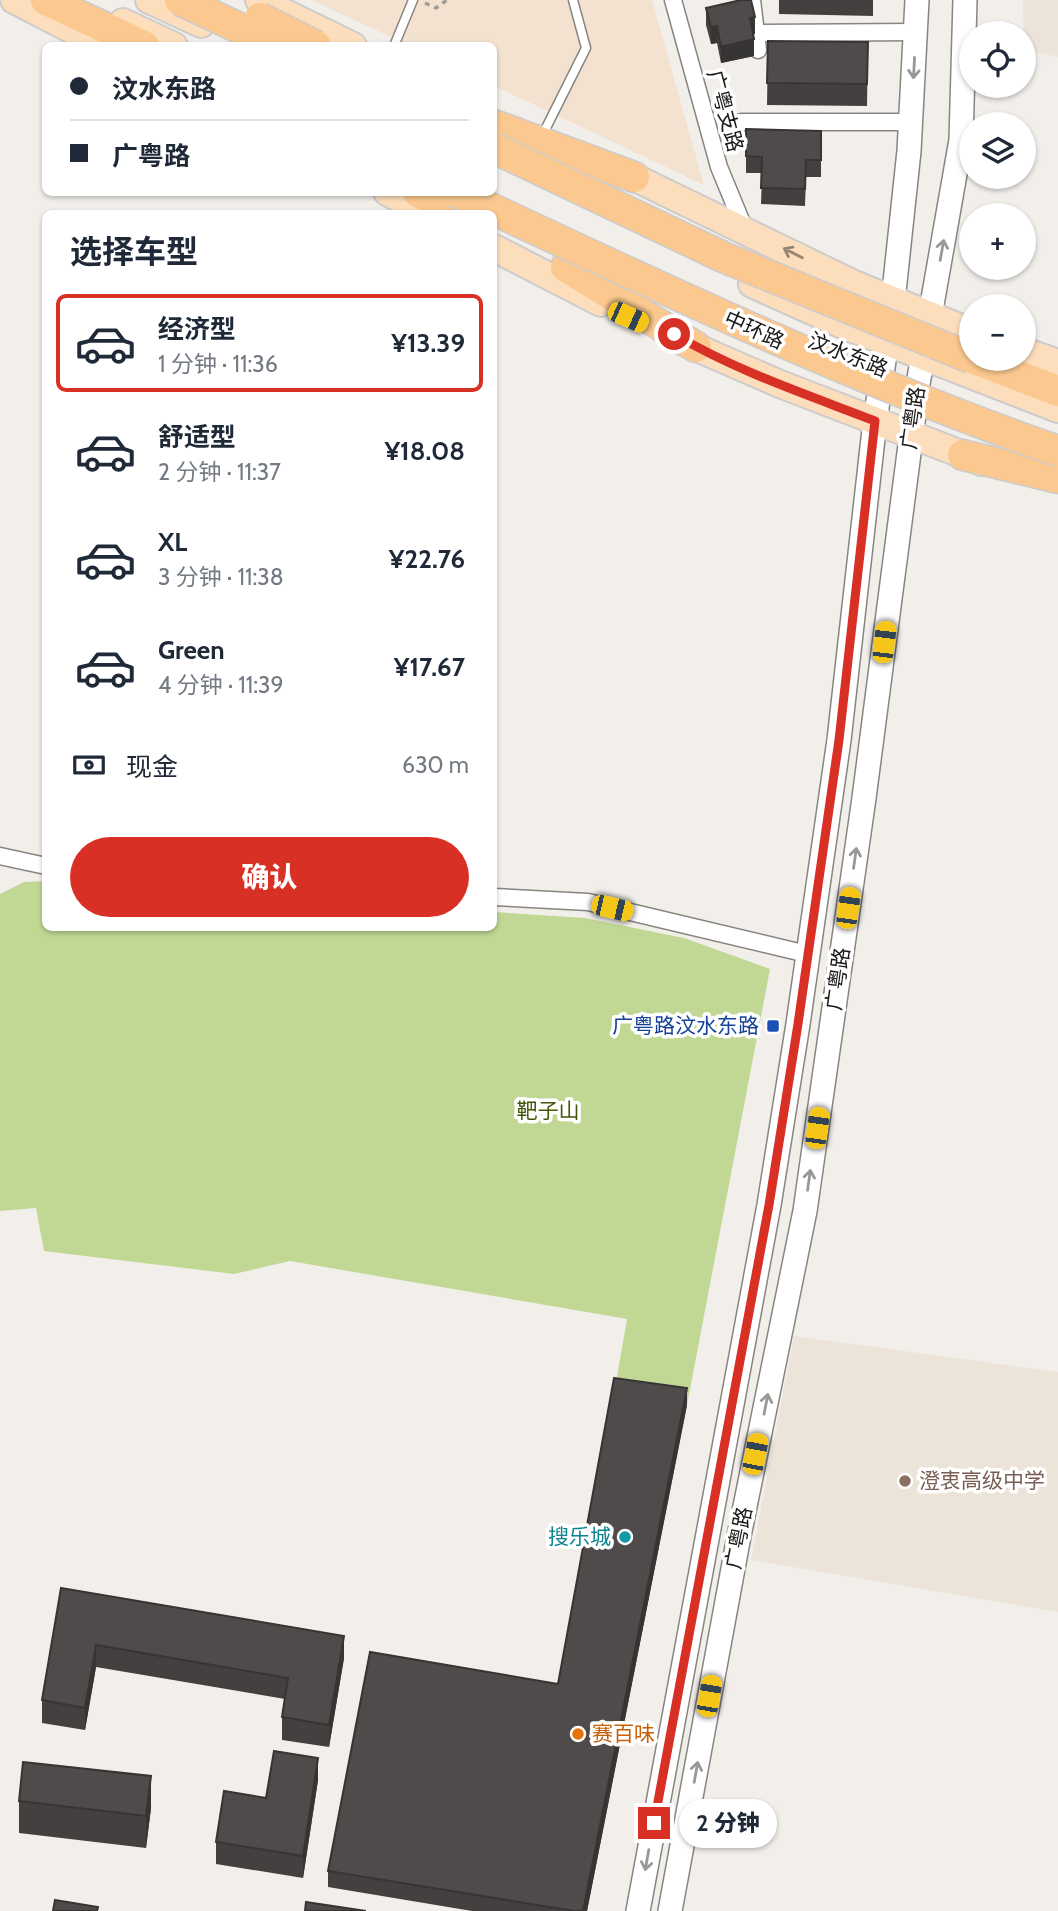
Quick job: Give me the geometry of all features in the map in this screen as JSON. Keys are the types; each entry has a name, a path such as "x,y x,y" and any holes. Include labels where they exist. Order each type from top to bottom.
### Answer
{"highway":[{"path":"36,0 118,42"},
{"path":"46,0 135,42"},
{"path":"180,0 268,42"},
{"path":"222,0 308,42"},
{"path":"497,126 634,177"},
{"path":"497,149 723,257 959,353"},
{"path":"426,196 452,210"},
{"name":"中环路","path":"465,196 494,210"},
{"name":"中环路","path":"497,211 680,297 843,369 1058,451"},
{"path":"497,243 566,267 696,347"},
{"path":"1006,371 1058,391"},
{"path":"963,455 1058,478"}],"main road":[{"path":"14,0 95,42"},
{"path":"77,0 166,42"},
{"path":"149,0 238,42"},
{"path":"249,0 274,42"},
{"path":"259,0 345,42"},
{"name":"广粤路","path":"638,1911 769,1205 798,1024 839,740 875,421 893,301 910,122 917,0"},
{"name":"广粤路","path":"670,1911 739,1536 805,1211 864,798 918,384 961,140 965,0"},
{"path":"497,112 893,301 959,328"},
{"name":"汶水东路","path":"497,165 747,281 886,341 1058,409"},
{"name":"汶水东路","path":"497,195 573,233 783,328 918,384 1058,437"},
{"path":"394,196 421,210"},
{"path":"497,243 573,233"},
{"path":"497,244 628,317 780,384 1058,490"},
{"path":"1036,355 1058,363"}],"street":[{"name":"广粤支路","path":"673,0 719,167 745,230"},
{"path":"752,0 758,42 916,32"},
{"path":"741,122 910,122"},
{"path":"0,856 42,865"},
{"path":"497,897 588,902 807,954"}],"lane":[{"path":"396,42 415,0"},
{"path":"543,134 586,48 573,0"}],"path":[{"path":"415,0 436,8"},
{"path":"435,0 436,8"},
{"path":"436,8 447,0"}],"shaded area":[{"path":"311,0 652,0 704,185 497,87 497,42 402,42"},
{"path":"1023,0 1058,0 1058,57 1036,52 1036,21 1023,21"},
{"name":"澄衷高级中学","path":"794,1336 1058,1372 1058,1612 751,1560"}],"green space":[{"name":"靶子山","path":"42,881 42,931 497,931 497,912 585,918 684,938 770,969 687,1405 614,1394 627,1319 290,1261 234,1274 44,1251 36,1208 0,1211 0,894 24,882"}],"building":[{"path":"751,0 755,17 750,18 754,39 721,47 717,26 711,27 706,8"},
{"path":"768,41 868,42 867,84 767,83"},
{"path":"746,129 821,131 821,160 806,160 805,189 761,188 762,157 746,156"},
{"name":"搜乐城","path":"614,1378 687,1388 583,1911 328,1871 370,1652 558,1684"},
{"path":"61,1588 344,1636 329,1725 282,1717 288,1678 96,1645 85,1708 42,1700"},
{"path":"274,1751 318,1758 303,1856 216,1842 224,1791 266,1798"},
{"path":"23,1762 151,1776 146,1816 19,1801"},
{"path":"55,1900 98,1907 97,1911 53,1911"},
{"path":"306,1902 366,1911 305,1911"}],"place":[{"name":"广粤路汶水东路","path":"773,1026"},
{"name":"澄衷高级中学","path":"905,1481"},
{"name":"搜乐城","path":"625,1537"},
{"name":"赛百味","path":"578,1734"}],"route":[{"path":"654,1823 769,1205 798,1024 839,740 875,421 780,384 696,347 674,334"}]}
